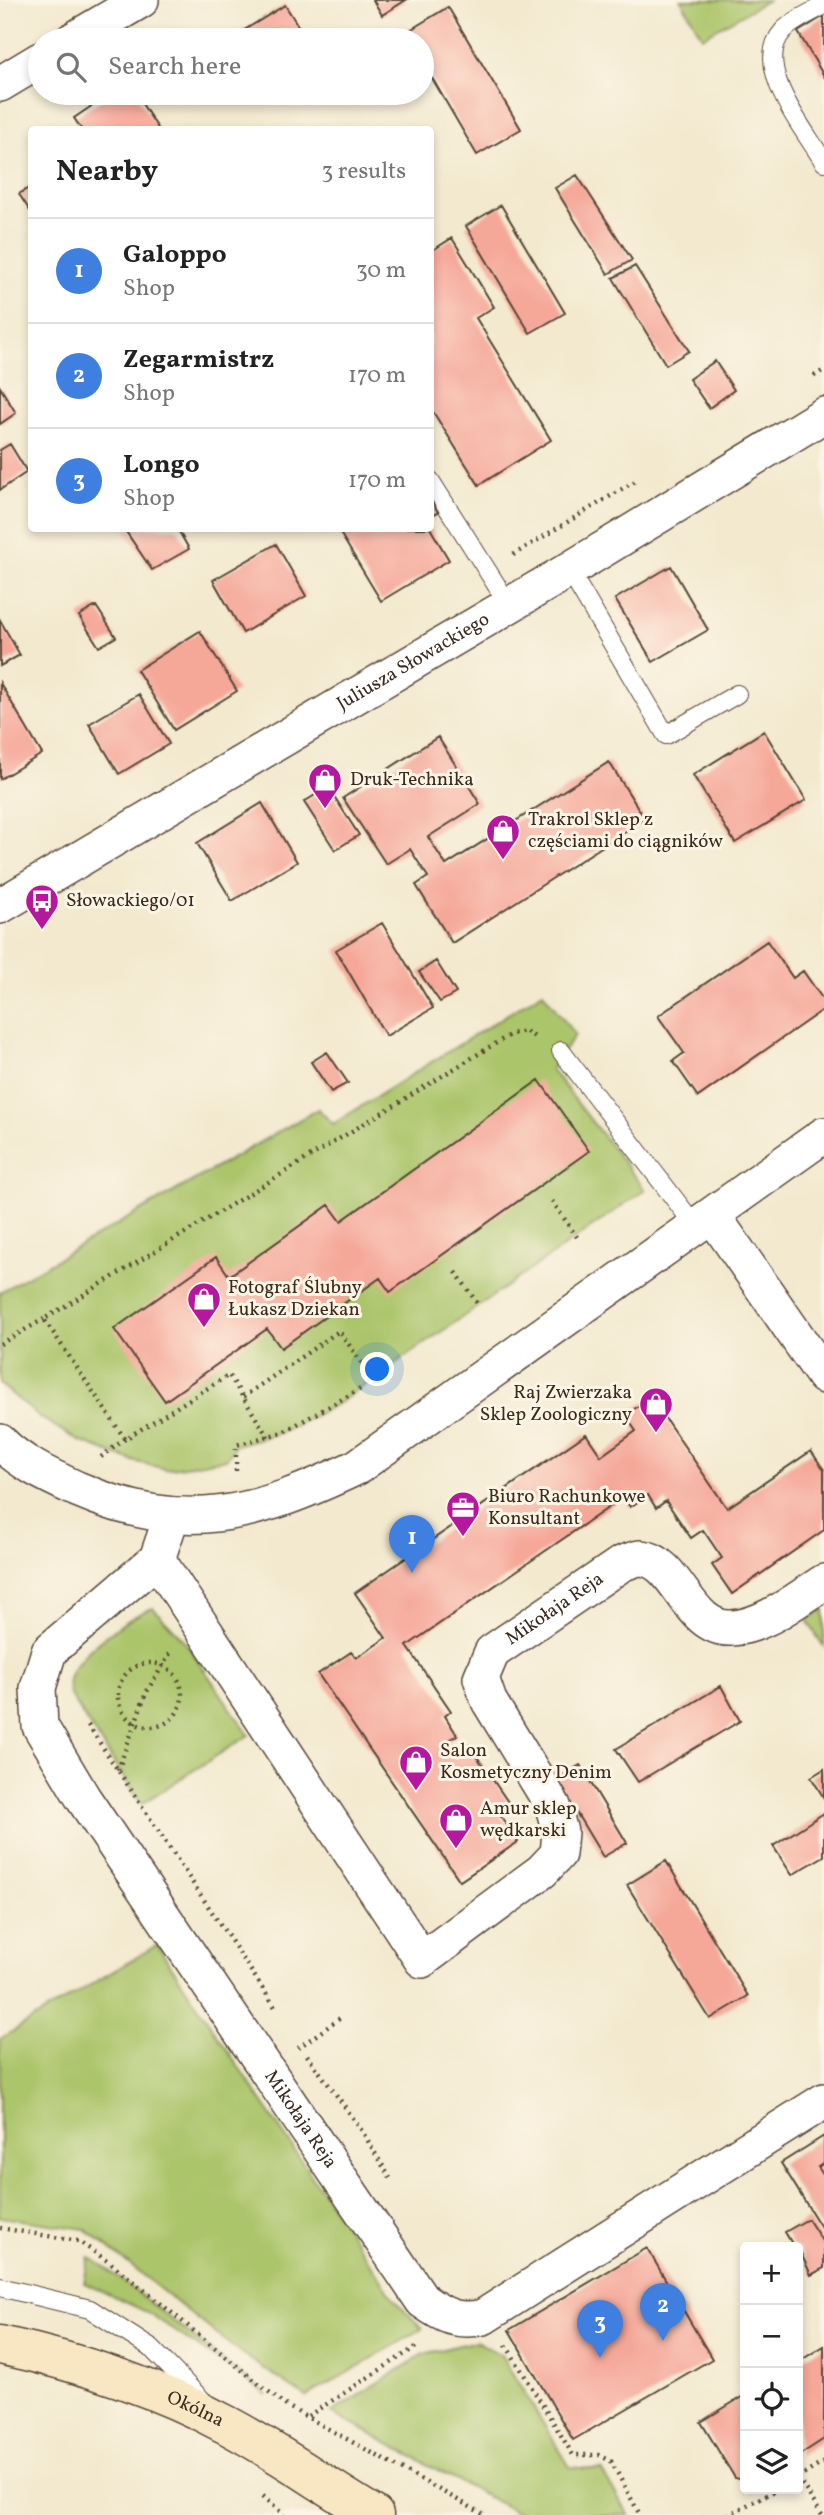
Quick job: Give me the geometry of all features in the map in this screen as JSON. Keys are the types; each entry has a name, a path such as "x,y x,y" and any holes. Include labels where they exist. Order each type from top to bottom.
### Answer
{"main road":[{"name":"Okólna","path":"0,2345 118,2378 228,2426 374,2515"}],"street":[{"path":"93,28 141,0"},
{"path":"0,84 28,67"},
{"name":"Juliusza Słowackiego","path":"0,906 509,606 824,415"},
{"path":"0,1442 13,1454 46,1475 125,1507 172,1515 211,1516 274,1504 358,1467 824,1135"},
{"path":"704,1221 824,1376"},
{"path":"157,1559 172,1515"},
{"name":"Mikołaja Reja","path":"467,2321 444,2316 423,2301 83,1798 40,1726 38,1688 49,1651 157,1559 422,1960 542,1871 558,1854 560,1832 553,1806 489,1701 481,1678 492,1651 621,1564 639,1558 656,1561 702,1618 730,1628 760,1621 824,1582"},
{"path":"467,2321 483,2317 512,2301 824,2101"}],"lane":[{"path":"824,5 788,26 780,34 771,54 775,79 824,162"},
{"path":"434,486 509,606"},
{"path":"569,570 666,735 737,694"},
{"path":"561,1051 704,1221"},
{"path":"0,2287 90,2308 152,2349 228,2426"}],"path":[{"path":"0,1344 510,1034 524,1031 561,1051"},
{"path":"552,1201 578,1237"},
{"path":"456,1272 480,1306"},
{"path":"44,1319 125,1439"},
{"path":"243,1397 339,1331 374,1380"},
{"path":"104,1463 96,1460 229,1374 268,1437"},
{"path":"225,1476 236,1476 236,1445 283,1432 364,1387"},
{"path":"118,1770 146,1693 174,1646"},
{"path":"146,1663 163,1666 178,1680 182,1688 181,1706 162,1725 152,1727 135,1723 121,1709 118,1699 122,1679 137,1666 146,1663"},
{"path":"84,1720 280,2015"},
{"path":"268,2070 343,2016"},
{"path":"294,2036 359,2126 394,2185"},
{"path":"0,2228 78,2241 113,2264 285,2405 485,2515"},
{"path":"308,2416 433,2336 467,2321 506,2344 573,2455 599,2455 611,2460 639,2515"},
{"path":"822,2515 798,2478 824,2462"},
{"path":"728,2515 768,2494"},
{"path":"262,2495 284,2515"}],"green space":[{"path":"681,0 768,0 702,37"},
{"path":"543,992 575,1035 551,1069 645,1190 339,1403 283,1432 236,1445 226,1459 166,1469 133,1461 79,1441 38,1416 0,1384 0,1292 318,1109 333,1124"},
{"path":"153,1608 183,1639 249,1735 141,1804 70,1695 69,1679 81,1658 105,1637"},
{"path":"824,1609 824,1647 807,1620"},
{"path":"157,1945 392,2296 422,2329 306,2397 235,2349 85,2229 0,2217 0,2039"},
{"path":"89,2257 267,2395 149,2313 84,2283"},
{"path":"476,2341 501,2355 570,2467 601,2470 629,2515 522,2515 331,2413 424,2354"}],"building":[{"path":"373,0 406,0 382,15"},
{"path":"285,5 299,28 248,28"},
{"path":"448,7 521,129 477,155 434,82 434,28 413,28"},
{"path":"824,16 824,76 798,32"},
{"path":"93,105 143,105 156,126 79,126 74,118"},
{"path":"577,175 632,260 608,274 555,188"},
{"path":"28,188 28,208 19,194"},
{"path":"501,205 565,313 530,333 466,226"},
{"path":"452,238 494,307 476,318 551,440 479,485 434,413 434,249"},
{"path":"635,266 689,351 666,365 613,278"},
{"path":"715,361 734,390 709,408 689,379"},
{"path":"0,387 16,413 0,424"},
{"path":"10,444 27,472 0,490 0,450"},
{"path":"126,532 179,532 189,549 152,570"},
{"path":"339,532 432,532 449,560 381,601"},
{"path":"276,544 306,596 243,633 213,580"},
{"path":"671,566 708,630 653,662 615,599"},
{"path":"96,606 116,637 99,647 79,616"},
{"path":"0,620 20,655 0,666"},
{"path":"200,631 237,691 174,730 137,670"},
{"path":"0,683 42,754 0,779"},
{"path":"139,694 169,744 119,774 89,724"},
{"path":"764,731 806,800 735,843 693,775"},
{"path":"438,737 480,804 428,837 446,865 609,762 645,819 452,943 416,885 428,877 410,849 386,864 343,798"},
{"path":"328,787 359,835 335,850 304,802"},
{"path":"262,803 297,862 232,901 197,843"},
{"path":"382,923 433,1008 386,1036 336,950"},
{"path":"767,941 793,978 803,971 824,1001 824,1009 698,1097 673,1061 684,1053 658,1016"},
{"path":"436,961 456,993 440,1002 419,972"},
{"path":"327,1052 348,1083 331,1092 311,1062"},
{"path":"539,1080 589,1151 390,1292 380,1278 281,1348 267,1329 165,1401 114,1329 216,1257 229,1276 329,1205 341,1221"},
{"path":"651,1398 727,1508 811,1451 824,1470 824,1530 732,1594 712,1565 722,1558 703,1530 691,1538 666,1501 656,1508 648,1495 630,1507 624,1497 407,1646 451,1711 445,1716 457,1735 449,1740 458,1753 469,1745 510,1805 498,1812 518,1842 460,1881 318,1674 351,1652 356,1658 386,1638 355,1593 586,1434 601,1456 636,1431 625,1415"},
{"path":"721,1686 740,1721 638,1782 616,1749"},
{"path":"580,1765 627,1843 603,1857 556,1779"},
{"path":"824,1769 824,1798 811,1777"},
{"path":"824,1813 824,1856 792,1875 773,1846"},
{"path":"666,1861 748,1996 710,2019 627,1885"},
{"path":"824,2136 824,2163 818,2167 824,2176 824,2232 781,2163"},
{"path":"808,2219 824,2244 824,2268 811,2275 803,2258 803,2242 791,2242 785,2232"},
{"path":"647,2248 712,2359 573,2440 509,2330"},
{"path":"824,2346 824,2439 803,2453 803,2368 803,2359"},
{"path":"740,2398 740,2480 735,2478 701,2422"}],"place":[{"name":"Druk-Technika","path":"325,810"},
{"name":"Trakrol Sklep z częściami do ciągników","path":"503,861"},
{"name":"Słowackiego/01","path":"42,931"},
{"name":"Fotograf Ślubny Łukasz Dziekan","path":"204,1329"},
{"name":"Raj Zwierzaka Sklep Zoologiczny","path":"656,1434"},
{"name":"Biuro Rachunkowe Konsultant","path":"463,1538"},
{"name":"Galoppo","path":"412,1573"},
{"name":"Salon Kosmetyczny Denim","path":"416,1792"},
{"name":"Amur sklep wędkarski","path":"456,1850"},
{"name":"Zegarmistrz","path":"663,2341"},
{"name":"Longo","path":"600,2358"}]}
